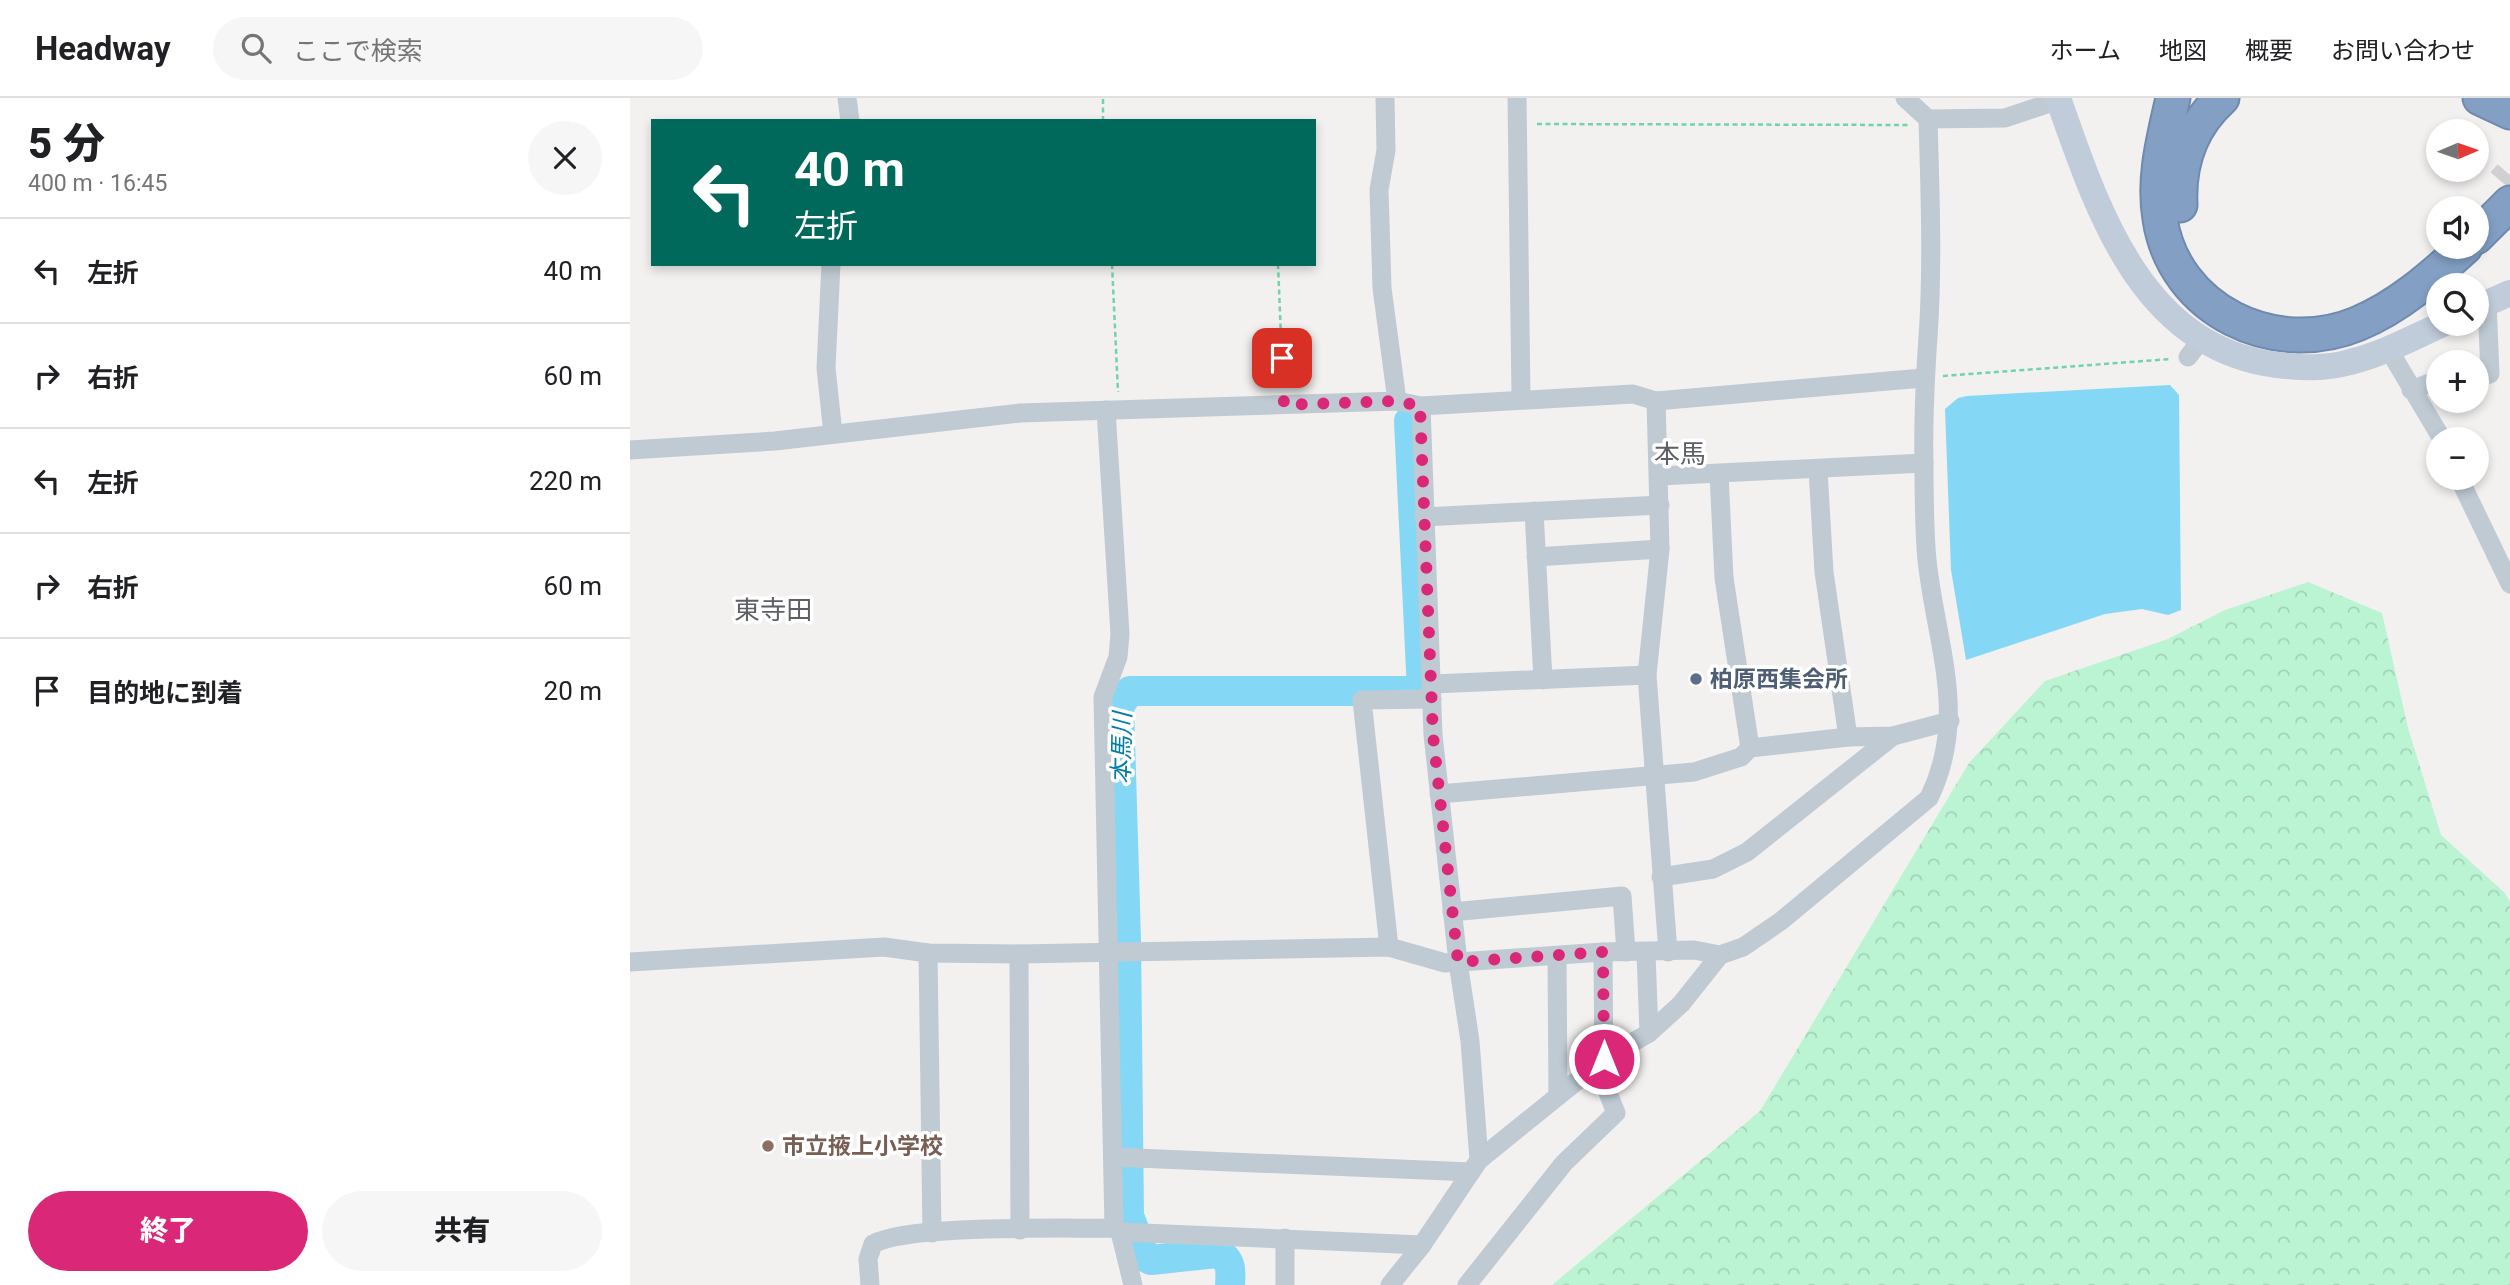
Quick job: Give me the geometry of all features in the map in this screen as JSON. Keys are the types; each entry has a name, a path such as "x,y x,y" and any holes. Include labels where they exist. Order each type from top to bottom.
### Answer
{"highway":[{"path":"2173,98 2158,178 2160,221 2166,243 2188,283 2223,314 2243,325 2265,332 2300,336 2334,332 2357,324 2398,302 2450,259"},
{"path":"2222,98 2202,120 2190,140 2179,181 2179,203 2182,225 2190,247 2213,280 2228,293 2269,312 2314,315 2335,311 2379,291 2426,255"},
{"path":"2480,98 2510,112"},
{"path":"2489,203 2506,193"},
{"path":"2489,218 2506,193"}],"main road":[{"path":"2059,99 2099,208 2126,262 2194,348 2253,362 2309,369 2348,363 2389,350 2426,332"}],"street":[{"path":"847,98 849,119"},
{"path":"1385,98 1386,150 1379,190 1382,276 1408,403 1424,517 1439,794 1470,1041 1475,1166"},
{"path":"1517,98 1521,398"},
{"path":"1906,98 1928,120 1993,120 2059,99"},
{"path":"630,962 884,947 928,953 1019,954 1389,947 1427,960 1458,962 1603,952 1694,950 1720,955 1743,947 1781,921 1928,798 1941,774 1951,721 1927,561 1923,463 1923,378 1928,336 1928,120"},
{"path":"831,266 826,368 833,434"},
{"path":"2489,374 2491,301"},
{"path":"2389,350 2434,427"},
{"path":"630,450 833,434 1020,413 1633,394 1656,401 1923,378"},
{"path":"2411,390 2426,384"},
{"path":"1656,401 1660,549 1647,675 1668,952"},
{"path":"1113,410 1120,634 1118,657 1103,697 1121,950 1127,1231 1133,1285"},
{"path":"1660,476 1923,463"},
{"path":"1818,470 1824,572 1848,737"},
{"path":"1718,474 1724,578 1750,748"},
{"path":"2465,490 2510,584"},
{"path":"1424,517 1660,505"},
{"path":"1534,511 1543,680"},
{"path":"1536,557 1660,549"},
{"path":"1389,947 1362,701 1543,680 1647,675"},
{"path":"1439,794 1694,772 1741,757 1750,748 1848,737 1893,736 1951,721"},
{"path":"1661,877 1713,869 1747,852 1893,736"},
{"path":"1452,912 1622,896 1636,953 1649,1033"},
{"path":"1467,1285 1564,1163 1616,1113 1604,1083 1603,952"},
{"path":"928,953 932,1233"},
{"path":"1019,954 1020,1230"},
{"path":"1390,1285 1422,1245 1475,1166 1604,1059 1649,1033 1681,1004 1720,955"},
{"path":"1557,956 1558,1096"},
{"path":"1125,1158 1475,1166"},
{"path":"870,1285 868,1259 873,1244 881,1240 932,1233 1127,1231 1422,1245"},
{"path":"1285,1238 1285,1285"}],"path":[{"path":"1103,98 1103,119"},
{"path":"1517,124 1904,125 1928,120"},
{"path":"1112,266 1113,410"},
{"path":"1278,266 1284,405"},
{"path":"1923,378 2194,348"}],"green space":[{"path":"2308,582 2382,613 2408,728 2441,835 2505,893 2510,902 2510,1285 1552,1285 1760,1111 1969,763 2045,681 2168,639 2225,610"}],"water":[{"path":"2170,385 2179,395 2181,610 2168,615 2142,609 2105,614 1966,660 1951,570 1945,409 1958,398 1967,396"}],"waterway":[{"name":"本馬川","path":"1230,1285 1228,1262 1217,1253 1151,1260 1145,1257 1129,1216 1126,940 1119,706 1130,691 1422,691 1409,421"}],"tunnel":[{"path":"2503,183 2510,175"}],"place":[{"name":"柏原西集会所","path":"1696,679"},
{"name":"市立掖上小学校","path":"768,1146"}],"district":[{"name":"本馬","path":"1680,454"},
{"name":"東寺田","path":"773,610"}],"route":[{"path":"1282,358 1284,405 1396,401 1420,406 1419,429 1430,603 1433,735 1458,962 1603,952 1604,1059"}]}
